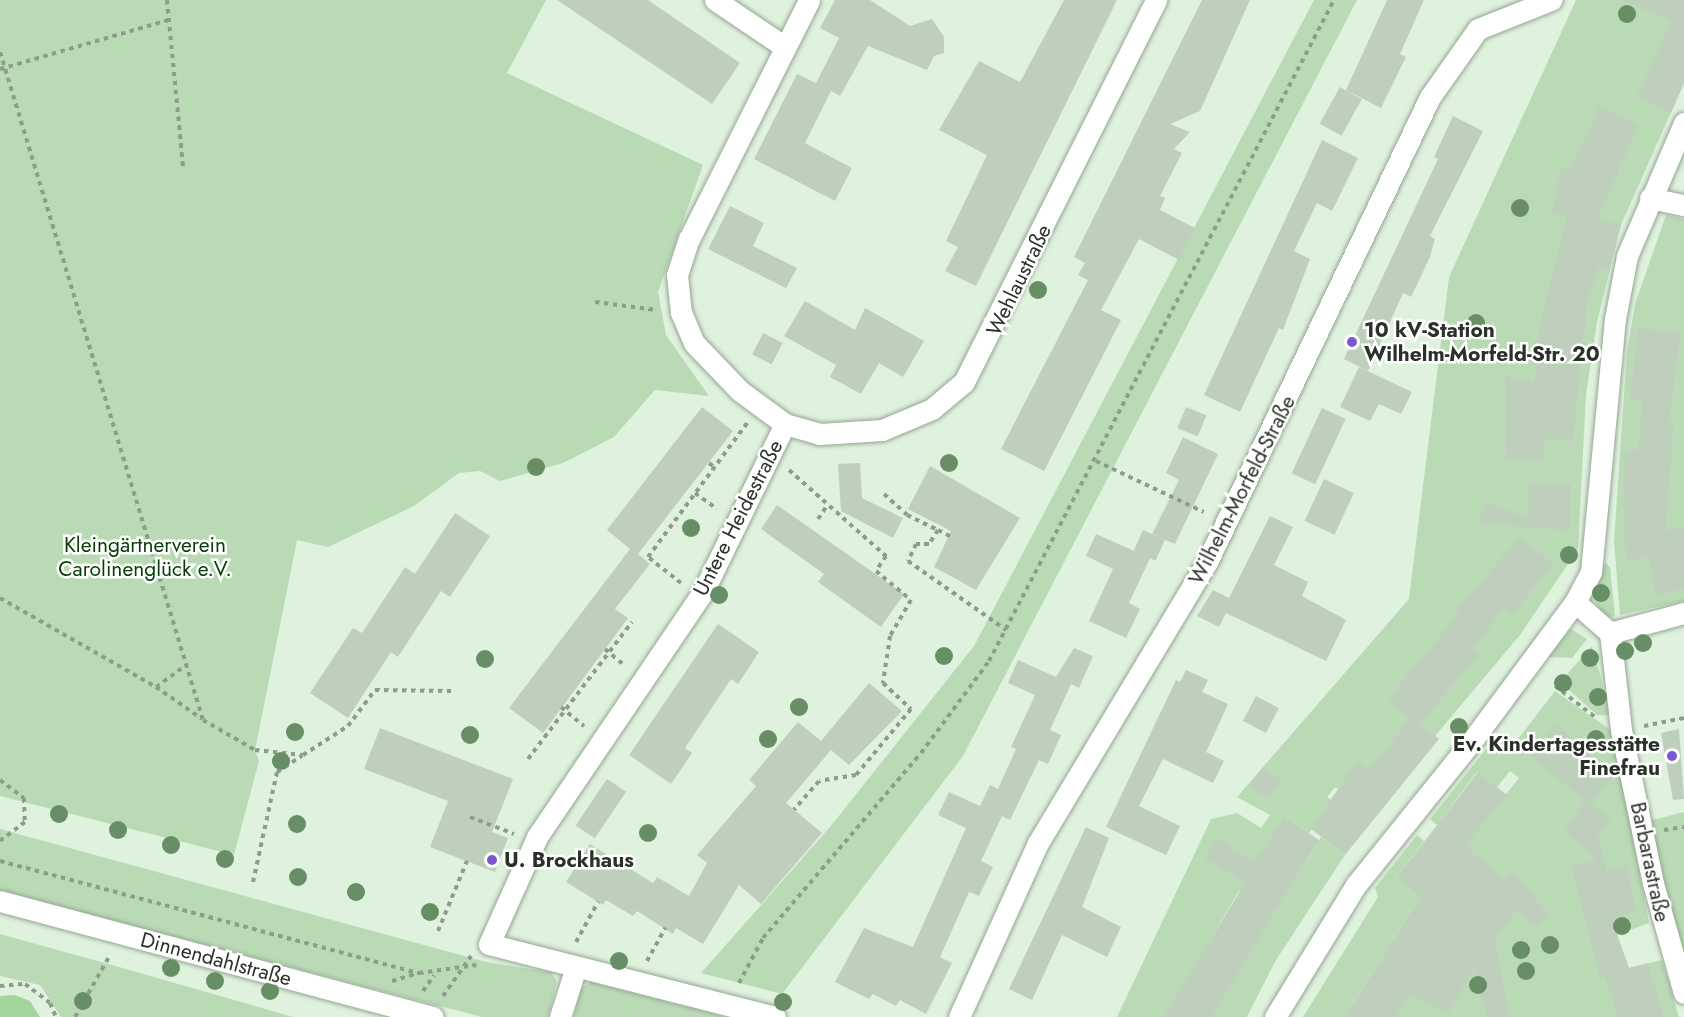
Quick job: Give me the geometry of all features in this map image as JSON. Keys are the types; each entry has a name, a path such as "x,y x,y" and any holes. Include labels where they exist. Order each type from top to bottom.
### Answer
{"street":[{"path":"715,0 785,47"},
{"name":"Untere Heidestraße","path":"489,944 535,842 703,592 785,424 709,362 681,313 677,275 689,239 809,0"},
{"name":"Wehlaustraße","path":"785,424 820,434 882,430 932,409 964,382 1156,0"},
{"name":"Wilhelm-Morfeld-Straße","path":"959,1017 1038,843 1168,631 1227,523 1430,97 1478,28 1495,17 1519,15 1551,0"},
{"path":"1275,1017 1362,877 1575,602 1591,572 1601,507 1615,319 1628,256 1650,198 1684,123"},
{"path":"1650,198 1684,205"},
{"path":"1575,602 1610,633 1684,612"},
{"name":"Barbarastraße","path":"1610,633 1621,730 1653,883 1684,993"},
{"name":"Dinnendahlstraße","path":"0,901 432,1017"},
{"path":"489,944 774,1017"},
{"path":"560,1017 570,966"}],"path":[{"path":"167,0 183,166"},
{"path":"732,1006 764,938 921,753 1005,630 1096,461 1334,0"},
{"path":"2,68 169,20"},
{"path":"0,52 2,68 203,720"},
{"path":"594,302 681,313"},
{"path":"664,569 648,557 760,405"},
{"path":"1096,461 1227,523"},
{"path":"709,463 714,467"},
{"path":"789,469 886,556 875,572 911,600 891,636 883,683 911,709 856,775 819,781 794,810"},
{"path":"695,493 709,502"},
{"path":"884,494 907,515 949,533 954,538"},
{"path":"818,519 828,504"},
{"path":"660,526 667,531"},
{"path":"938,530 929,544 916,544 908,561 1005,630"},
{"path":"0,598 156,687 203,720 255,750 303,756"},
{"path":"528,759 632,622"},
{"path":"156,687 186,665"},
{"path":"1555,686 1602,722 1621,730 1684,718"},
{"path":"253,882 277,772 348,726 375,690 450,691"},
{"path":"0,780 24,798 25,822 0,841"},
{"path":"470,817 535,842"},
{"path":"0,861 419,973 434,975 461,963 489,944"},
{"path":"438,931 467,861"},
{"path":"570,966 598,902"},
{"path":"635,982 665,928"},
{"path":"75,1017 108,964 113,932"},
{"path":"461,963 483,967"},
{"path":"432,1017 461,963"},
{"path":"0,986 25,984 51,1003 56,1017"}],"green space":[{"name":"Kleingärtnerverein Carolinenglück e.V.","path":"0,0 546,0 507,73 703,165 658,292 666,335 709,396 655,390 614,437 563,463 500,481 480,471 459,473 414,506 328,547 297,540 255,750 259,761 234,855 0,796"},
{"path":"1314,0 1357,0 963,756 782,994 701,973 830,827 974,646"},
{"path":"1576,0 1684,0 1684,83 1621,225 1597,322 1586,395 1578,549 1520,635 1435,736 1359,806 1335,787 1327,797 1332,801 1309,833 1284,816 1261,853 1245,894 1239,891 1213,935 1194,1017 1117,1017 1211,819 1237,813 1261,828 1270,815 1237,797 1409,599 1449,277"},
{"path":"1666,215 1684,219 1684,601 1620,615 1614,541 1627,352 1635,304"},
{"path":"1605,563 1610,567 1615,616 1606,618 1592,597"},
{"path":"1571,629 1587,639 1572,658 1548,657"},
{"path":"1592,646 1611,715 1597,715 1560,682"},
{"path":"1555,691 1612,731 1649,923 1617,935 1629,968 1662,960 1679,1017 1374,1017 1464,846 1519,778 1510,771 1497,787 1477,772 1437,825 1430,819 1487,748 1512,747"},
{"path":"1684,812 1684,998 1641,823"},
{"path":"0,829 486,962 551,972 557,982 548,1017 482,1017 0,891"},
{"path":"1417,835 1424,841 1396,878 1420,897 1345,1017 1303,1017 1378,897 1375,888"},
{"path":"1321,837 1345,855 1276,960 1247,1017 1211,1017"},
{"path":"0,934 293,1017 61,1017 40,985 0,976"},
{"path":"591,982 725,1017 574,1017 581,988"}],"shaded area":[{"path":"15,995 30,1001 40,1017 0,1017 0,996"}],"building":[{"path":"557,0 648,0 740,63 712,104"},
{"path":"835,0 870,0 910,26 932,19 944,37 944,53 934,56 927,70 868,46 840,96 831,91 805,143 852,168 835,201 754,159 797,74 816,83 839,38 820,28"},
{"path":"1064,0 1117,0 976,286 945,271 958,247 946,241 987,155 939,130 979,61 1020,82"},
{"path":"1202,0 1250,0 1200,111 1170,124 1190,132 1174,149 1182,153 1160,196 1165,198 1160,210 1195,228 1179,260 1139,239 1101,310 1121,320 1044,471 1001,449 1088,280 1078,275 1085,263 1074,257"},
{"path":"1387,0 1424,0 1400,54 1406,57 1381,108 1346,90"},
{"path":"1621,0 1684,0 1684,83 1671,113 1636,98 1671,21"},
{"path":"1340,87 1362,99 1342,136 1320,124"},
{"path":"1598,105 1639,124 1598,219 1621,225 1608,270 1598,267 1587,306 1573,441 1545,439 1544,462 1506,460 1505,376 1534,382 1540,321 1566,217 1551,213 1562,167 1567,170 1592,127"},
{"path":"1453,116 1483,131 1430,236 1435,239 1430,257 1411,297 1403,293 1368,371 1344,359 1438,159 1434,157"},
{"path":"1322,140 1358,158 1332,211 1317,203 1294,251 1310,259 1283,330 1279,328 1240,412 1204,395"},
{"path":"730,206 764,223 753,246 797,268 786,288 708,249"},
{"path":"805,301 855,330 865,308 924,341 903,377 879,363 861,394 830,377 836,365 784,336"},
{"path":"1638,328 1681,333 1669,421 1674,421 1666,530 1684,527 1684,589 1656,595 1648,557 1628,561 1623,539 1625,449 1638,450 1642,400 1630,398"},
{"path":"763,333 783,343 772,364 752,354"},
{"path":"1359,367 1412,392 1401,414 1379,404 1370,421 1340,407"},
{"path":"702,407 733,431 638,554 650,564 615,609 628,618 543,733 509,708 630,549 607,530"},
{"path":"1186,407 1206,415 1198,437 1177,428"},
{"path":"1322,408 1346,419 1315,484 1292,473"},
{"path":"1183,437 1218,454 1175,544 1152,534 1179,480 1166,473"},
{"path":"860,463 862,498 903,518 893,538 841,511 838,464"},
{"path":"930,466 1020,518 976,590 934,567 951,531 908,509"},
{"path":"1324,479 1354,493 1334,535 1305,521"},
{"path":"1529,483 1571,484 1570,531 1477,523 1485,502 1527,517"},
{"path":"777,505 904,594 881,627 818,582 824,574 761,529"},
{"path":"455,513 490,536 450,597 441,591 398,657 391,652 348,718 310,693 353,628 362,633 405,567 415,574"},
{"path":"1270,516 1293,527 1274,565 1308,582 1302,596 1346,620 1326,661 1226,613 1219,627 1197,616 1213,590 1229,598"},
{"path":"1143,530 1165,540 1156,561 1134,551"},
{"path":"1096,534 1150,558 1129,603 1140,609 1126,638 1089,621 1113,569 1086,556"},
{"path":"1520,537 1554,564 1512,615 1505,608 1473,648 1480,653 1420,724 1439,739 1345,855 1311,829 1357,761 1368,770 1410,719 1388,699 1459,613 1455,610"},
{"path":"718,624 759,652 738,684 731,679 685,748 692,753 671,784 629,755"},
{"path":"1074,648 1093,656 1079,688 1071,684 1050,730 1061,735 1048,764 1039,760 1010,820 1002,816 981,861 993,867 979,896 969,892 940,957 952,963 926,1014 900,1000 896,1006 873,994 869,999 835,982 864,928 913,947 966,828 938,815 949,792 980,806 990,785 998,789 1016,749 1011,747 1035,695 1008,683 1018,660 1056,677"},
{"path":"1186,670 1208,680 1202,692 1228,704 1206,752 1224,761 1213,783 1163,759 1139,806 1180,826 1166,855 1106,827 1176,680 1180,682"},
{"path":"869,683 902,711 849,765 831,750 786,803 822,833 761,904 739,885 703,944 676,928 673,934 637,911 633,916 606,900 603,905 566,882 590,844 653,883 657,877 689,896 707,863 697,855 756,786 749,780 798,722 821,741"},
{"path":"1256,696 1279,708 1266,733 1243,721"},
{"path":"1557,723 1613,777 1591,803 1612,819 1598,836 1607,871 1627,866 1636,912 1611,918 1629,968 1648,963 1664,1017 1618,1017 1605,976 1600,978 1571,866 1597,860 1564,832 1584,801 1530,756"},
{"path":"380,728 513,779 492,832 508,838 495,872 430,847 448,801 364,769"},
{"name":"Ev. Kindertagesstätte Finefrau","path":"1679,729 1684,799 1673,800 1661,733"},
{"path":"1264,767 1283,782 1269,800 1250,785"},
{"path":"1478,772 1507,795 1465,846 1504,879 1512,868 1549,916 1532,928 1517,909 1495,939 1510,1017 1487,1017 1474,969 1448,1014 1410,994 1396,1017 1345,1017 1420,897 1396,878"},
{"path":"607,779 626,792 595,838 576,825"},
{"path":"1284,816 1319,840 1212,1017 1163,1017 1245,883 1204,858 1216,838 1255,862"},
{"path":"1086,827 1109,838 1082,907 1121,927 1107,957 1062,935 1032,1000 1009,989"}],"place":[{"name":"10 kV-Station Wilhelm-Morfeld-Str. 20","path":"1352,342"},
{"name":"Ev. Kindertagesstätte Finefrau","path":"1672,756"},
{"name":"U. Brockhaus","path":"492,860"}]}
